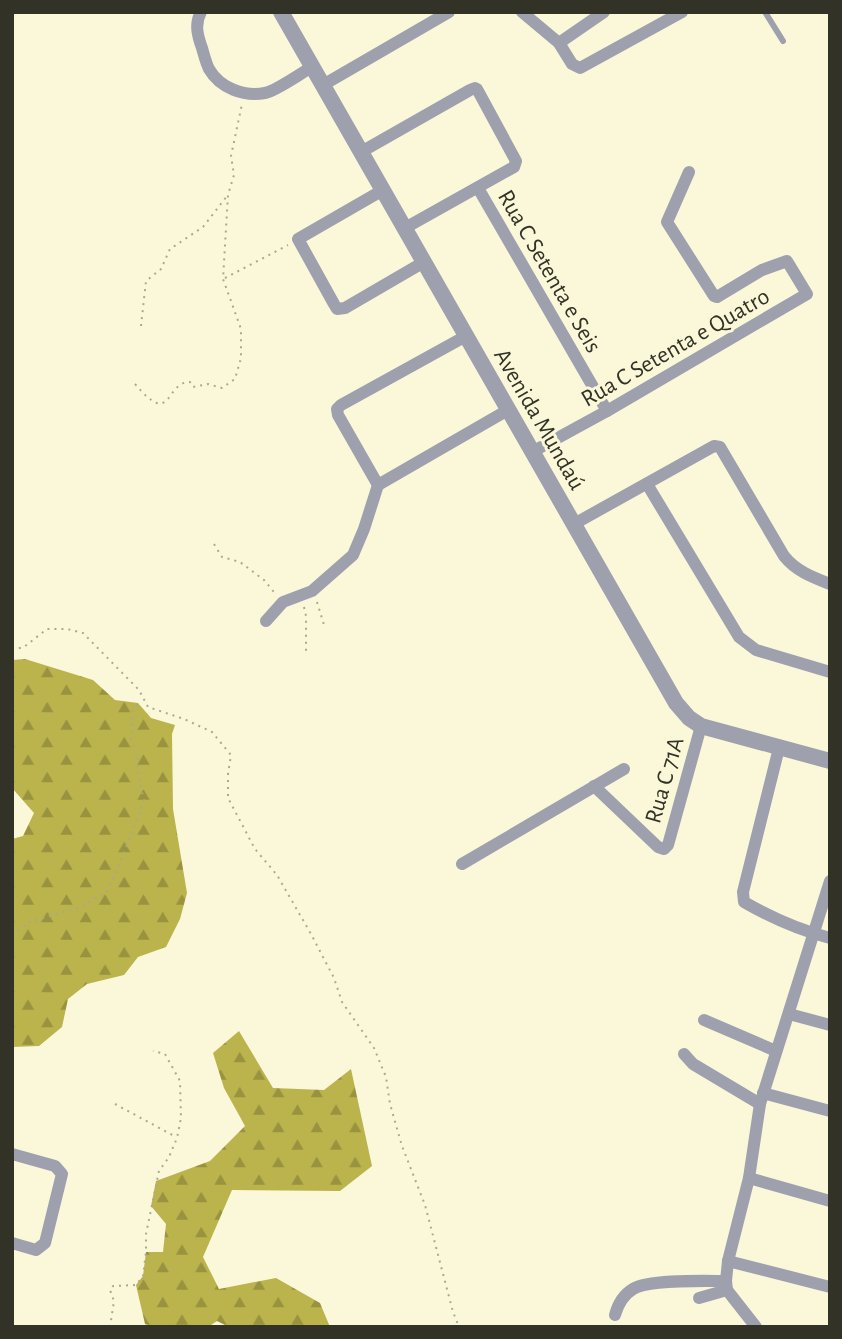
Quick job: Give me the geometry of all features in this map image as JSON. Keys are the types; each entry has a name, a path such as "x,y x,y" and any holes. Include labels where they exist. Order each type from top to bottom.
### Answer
{"street":[{"path":"201,12 197,36 208,67 215,78 226,86 245,93 267,93 312,66"},
{"name":"Avenida Mundaú","path":"281,12 677,703 689,718 701,726 830,761"},
{"path":"323,85 449,12"},
{"path":"522,12 559,43 572,64 580,68 682,12"},
{"path":"559,43 604,12"},
{"path":"361,152 475,88 516,161 514,167 405,228"},
{"name":"Rua C Setenta e Quatro","path":"532,452 807,294 787,261 762,270 717,297 714,296 667,222 689,172"},
{"name":"Rua C Setenta e Seis","path":"478,188 607,411"},
{"path":"383,190 298,239 337,309 345,308 424,262"},
{"path":"378,485 337,409 466,336"},
{"path":"266,621 282,602 306,594 353,555 365,529 378,485 508,410"},
{"path":"574,524 718,445 791,566 830,584"},
{"path":"647,484 738,637 756,650 830,671"},
{"name":"Rua C 71A","path":"594,786 657,847 664,849 668,845 701,726"},
{"path":"779,748 743,892 744,902 767,915 830,938"},
{"path":"462,864 624,769"},
{"path":"751,1325 726,1286 728,1261 749,1178 762,1098 830,881"},
{"path":"789,1014 830,1025"},
{"path":"704,1020 776,1051"},
{"path":"684,1054 692,1064 762,1098 830,1111"},
{"path":"12,1154 55,1166 62,1174 45,1243 36,1250 12,1243"},
{"path":"749,1178 830,1201"},
{"path":"728,1261 830,1287"},
{"path":"615,1315 618,1304 624,1297 635,1288 648,1284 692,1281 726,1286"},
{"path":"699,1298 726,1286"}],"lane":[{"path":"765,12 783,41"}],"path":[{"path":"135,384 148,400 157,404 172,396 183,382 190,382 193,387 208,384 222,388 235,379 241,358 242,329 223,279 228,195 234,174 230,156 245,93"},
{"path":"141,326 146,281 161,269 170,249 203,227 228,195"},
{"path":"223,279 298,239"},
{"path":"214,544 222,557 240,562 264,580 282,602"},
{"path":"306,594 316,600 324,625"},
{"path":"306,594 306,651"},
{"path":"12,650 24,647 47,629 67,629 83,633 139,690 148,707 212,732 231,755 228,798 255,849 277,875 312,934 334,978 342,1002 374,1048 386,1077 390,1104 402,1146 425,1205 459,1327"},
{"path":"12,935 30,922 83,906 107,891 144,800 131,740 133,711 138,703"},
{"path":"110,1327 114,1301 110,1290 113,1286 136,1285 143,1276 146,1234 159,1171 177,1138 181,1118 180,1081 165,1054 153,1051"},
{"path":"115,1104 177,1138"}],"green space":[{"path":"25,659 93,680 115,700 138,703 151,718 175,725 172,734 173,809 187,893 180,919 166,947 138,957 124,975 87,984 68,999 62,1027 39,1046 12,1047 12,839 23,836 34,813 12,788 12,660"},
{"path":"239,1031 273,1088 324,1090 351,1069 372,1166 340,1191 232,1190 203,1257 219,1289 276,1278 320,1303 330,1327 229,1327 217,1321 208,1327 153,1327 145,1324 136,1285 143,1276 146,1252 163,1252 166,1224 151,1206 156,1181 210,1161 245,1126 224,1088 213,1053"}]}
